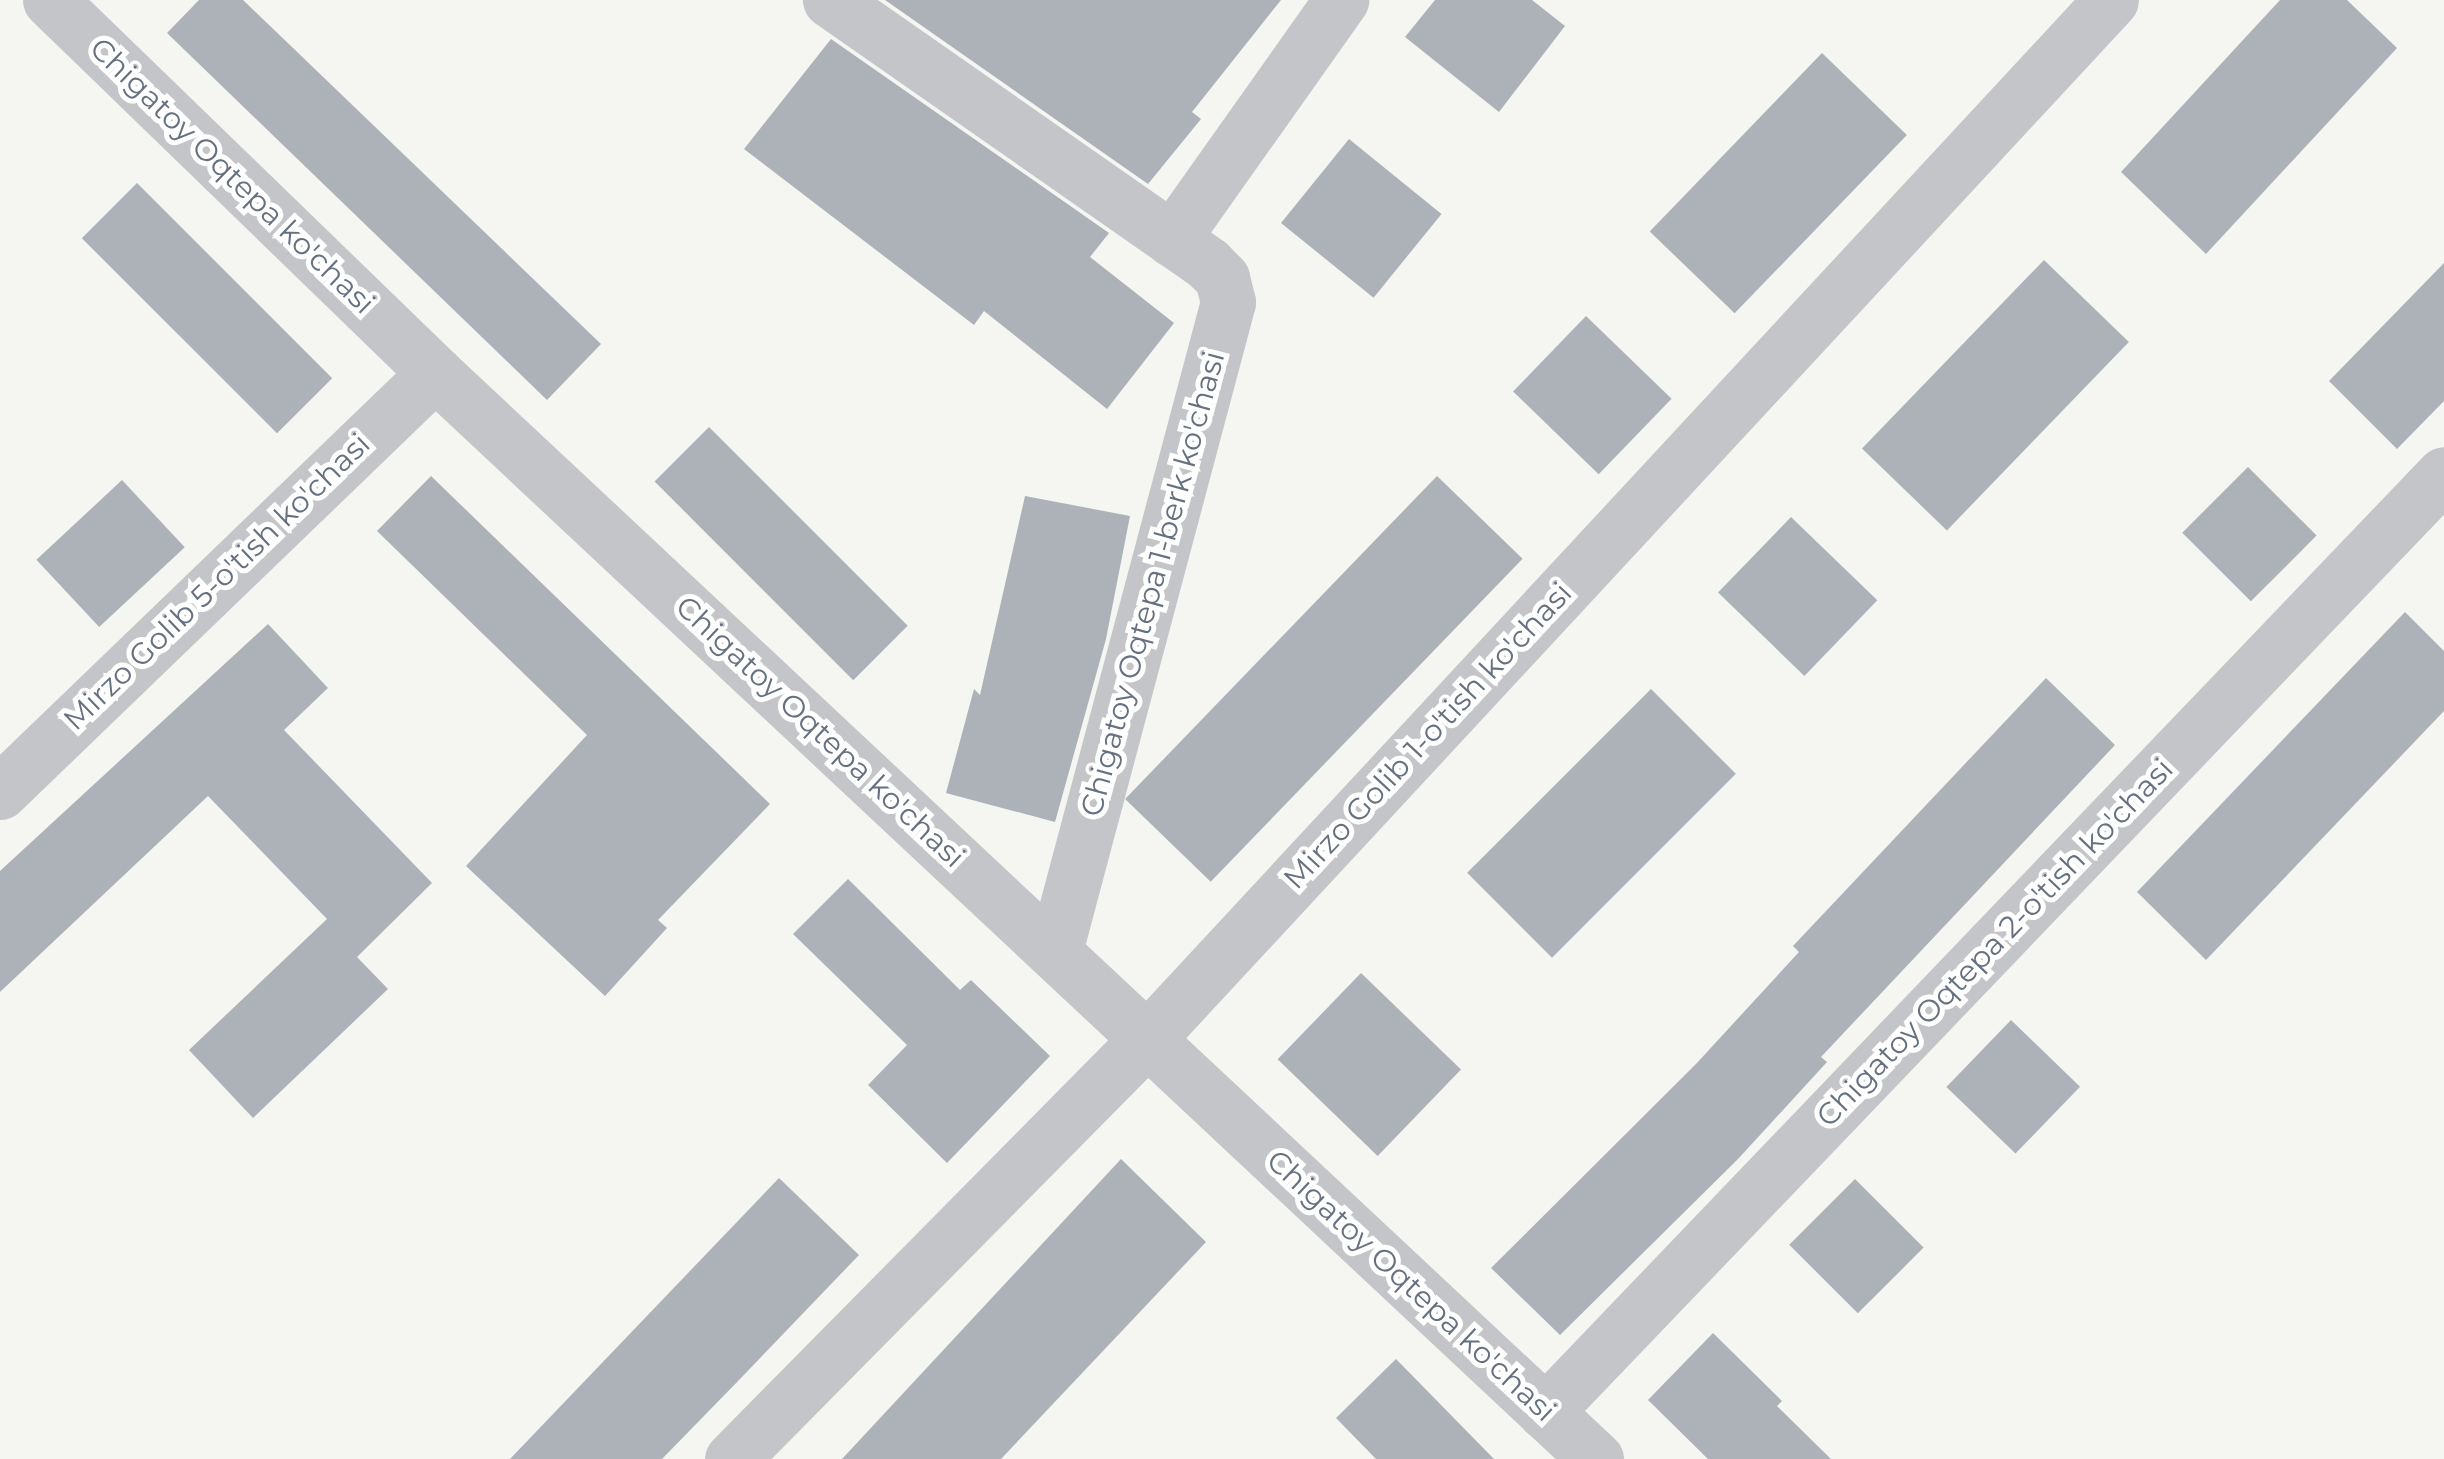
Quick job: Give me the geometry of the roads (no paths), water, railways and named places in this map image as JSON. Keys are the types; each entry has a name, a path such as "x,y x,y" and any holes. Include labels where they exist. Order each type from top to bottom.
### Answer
{"street":[{"name":"Chigatoy Oqtepa ko'chasi","path":"50,0 434,372 1596,1459"},
{"name":"Chigatoy Oqtepa 1-berk ko'chasi","path":"830,0 1172,239 1222,278 1228,302 1054,951"},
{"path":"1172,239 1341,0"},
{"name":"Mirzo Golib 1-o'tish ko'chasi","path":"732,1459 1147,1038 2111,0"},
{"name":"Mirzo Golib 5-o'tish ko'chasi","path":"0,792 434,372"},
{"name":"Chigatoy Oqtepa 2-o'tish ko'chasi","path":"1545,1412 2444,474"}]}
